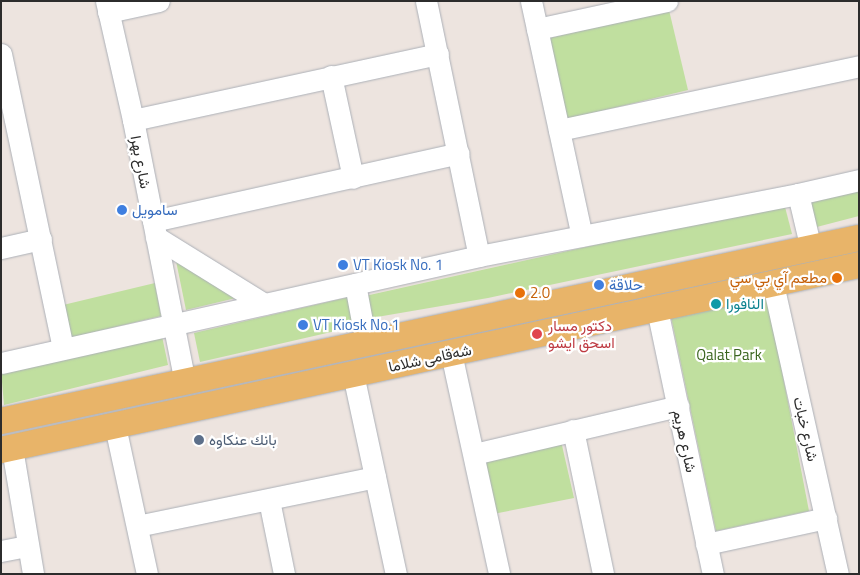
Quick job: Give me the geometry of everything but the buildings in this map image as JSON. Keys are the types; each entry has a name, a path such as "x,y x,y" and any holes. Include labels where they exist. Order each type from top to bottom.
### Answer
{"main road":[{"name":"شەقامی شلاما","path":"2,417 185,382 811,250 859,238"},
{"name":"شەقامی شلاما","path":"6,449 859,265"},
{"path":"565,301 570,328"}],"street":[{"path":"107,7 159,1"},
{"path":"426,1 460,153 479,256"},
{"path":"531,1 582,236"},
{"path":"537,28 667,1"},
{"name":"شارع بهرا","path":"107,7 133,120 185,382"},
{"path":"1,54 10,136 41,239 63,348"},
{"path":"133,120 438,54"},
{"path":"559,130 859,66"},
{"path":"331,76 353,178"},
{"path":"154,229 353,178 460,153"},
{"path":"1,362 479,256 798,194 859,180"},
{"path":"798,194 811,250"},
{"path":"154,229 264,304"},
{"path":"1,248 41,239"},
{"path":"355,284 366,343"},
{"name":"شارع خبات","path":"773,284 838,574"},
{"name":"شارع هريم","path":"657,309 713,574"},
{"path":"451,353 499,574"},
{"path":"352,374 396,574"},
{"path":"474,454 678,406"},
{"path":"115,426 147,574"},
{"path":"572,430 604,574"},
{"path":"6,449 34,574"},
{"path":"137,526 375,477"},
{"path":"269,500 284,574"},
{"path":"706,544 826,518"},
{"path":"1,550 27,546"}],"green space":[{"path":"669,10 688,90 564,120 545,39"},
{"path":"859,187 859,216 809,229 804,199"},
{"path":"784,203 792,234 488,298 371,318 365,296"},
{"path":"175,256 240,297 186,310"},
{"path":"155,283 161,316 70,338 63,305"},
{"name":"Qalat Park","path":"767,293 809,511 716,531 670,312"},
{"path":"349,297 353,327 200,362 194,333"},
{"path":"162,336 168,365 4,405 1,370"},
{"path":"561,441 574,498 493,514 483,462"}],"place":[{"name":"سامويل","path":"122,210"},
{"name":"VT Kiosk No. 1","path":"343,265"},
{"name":"مطعم آي بي سي","path":"837,278"},
{"name":"حلاقة","path":"599,285"},
{"name":"2.0","path":"520,293"},
{"name":"النافورا","path":"716,304"},
{"name":"VT Kiosk No.1","path":"303,325"},
{"name":"دكتور مسار اسحق ايشو","path":"537,334"},
{"name":"بانك عنكاوه","path":"199,440"}]}
